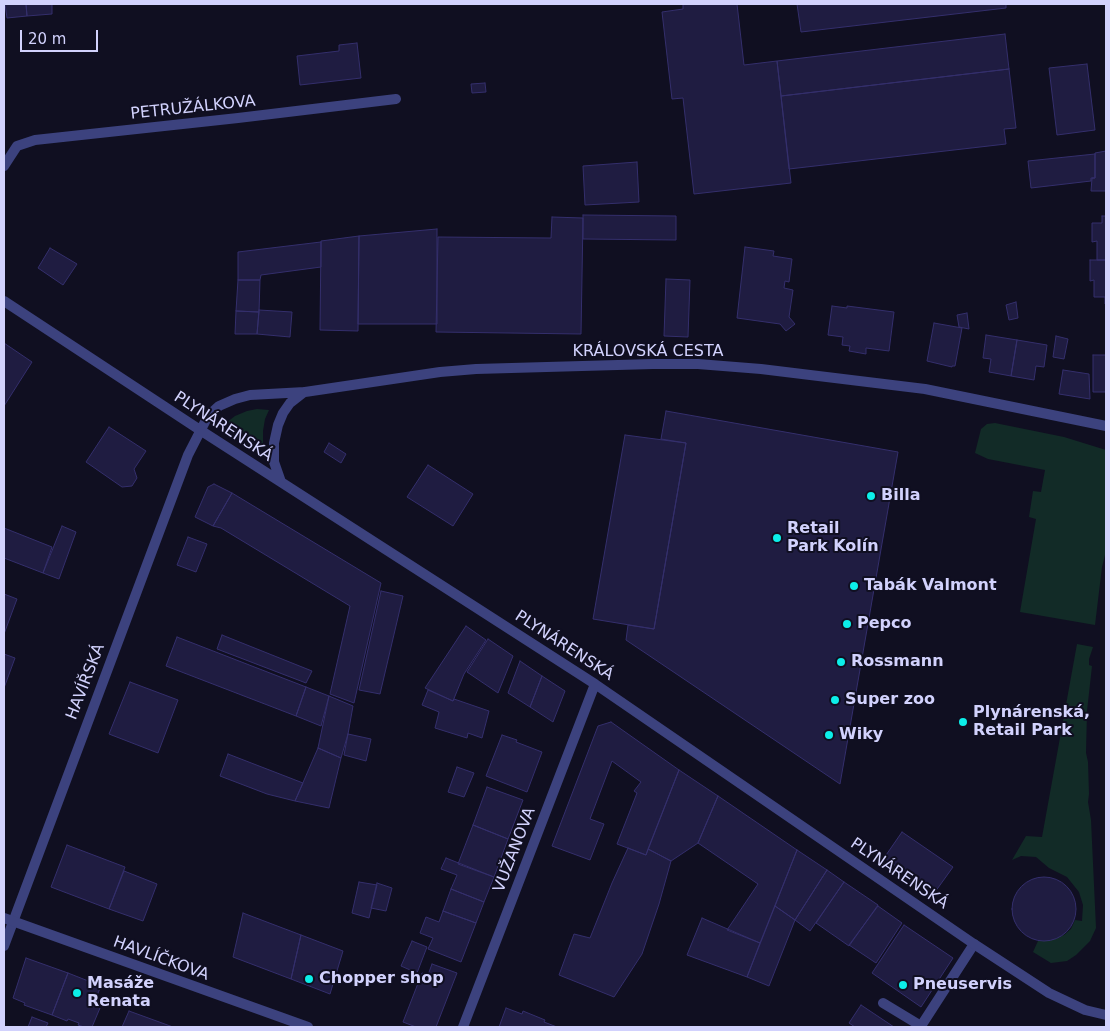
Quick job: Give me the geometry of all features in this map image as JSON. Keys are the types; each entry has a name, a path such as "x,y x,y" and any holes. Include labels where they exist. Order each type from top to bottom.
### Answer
{"street":[{"name":"PETRUŽÁLKOVA","path":"4,166 17,146 35,140 396,99"},
{"name":"PLYNÁRENSKÁ","path":"4,301 200,430 595,684 974,944 1049,993 1085,1010 1106,1015"},
{"name":"KRÁLOVSKÁ CESTA","path":"200,430 208,416 219,406 235,398 250,395 305,392 440,372 476,369 698,364 761,369 925,389 1106,426"},
{"path":"281,482 274,462 274,443 278,425 283,412 290,403 305,392"},
{"name":"HAVÍŘSKÁ","path":"4,946 8,920 185,464 200,430"},
{"name":"VUŽANOVA","path":"463,1027 595,684"},
{"name":"HAVLÍČKOVA","path":"8,920 308,1027"},
{"path":"883,1003 921,1026 974,944"}],"green space":[{"path":"257,409 269,410 263,431 263,447 226,423 235,416"},
{"path":"995,423 1064,437 1106,450 1106,551 1102,567 1095,625 1020,612 1036,519 1029,517 1033,491 1041,492 1045,470 988,459 975,453 981,429 987,424"},
{"path":"1077,644 1093,647 1089,659 1089,665 1092,666 1087,711 1086,753 1096,928 1090,941 1076,955 1067,961 1051,963 1033,952 1038,941 1055,939 1064,935 1071,929 1075,920 1082,921 1083,905 1079,892 1067,877 1049,868 1036,857 1021,856 1012,860 1026,836 1042,837"}],"building":[{"path":"5,4 26,4 27,16 7,18"},
{"path":"26,4 52,4 52,14 27,16"},
{"path":"683,4 737,4 744,65 777,61 791,183 694,194 683,98 672,99 662,12 683,9"},
{"path":"797,4 1006,4 1006,8 801,32"},
{"path":"1005,34 1009,69 781,96 777,61"},
{"path":"357,43 361,78 300,85 297,56 339,51 339,45"},
{"path":"1087,64 1095,130 1057,135 1049,68"},
{"path":"1009,69 1016,128 1004,129 1006,144 789,169 781,96"},
{"path":"485,83 486,92 472,93 471,84"},
{"path":"1106,151 1106,191 1091,191 1092,178 1095,178 1095,153"},
{"path":"1095,154 1095,178 1091,178 1091,181 1031,188 1028,161"},
{"path":"637,162 639,202 585,205 583,166"},
{"path":"583,215 676,216 676,240 583,239"},
{"path":"1102,216 1106,216 1106,260 1097,260 1097,241 1092,242 1092,223 1102,223"},
{"path":"552,217 583,218 581,334 436,332 438,237 551,238"},
{"path":"437,229 437,324 358,324 359,236"},
{"path":"359,236 358,331 320,330 321,241"},
{"path":"321,242 321,267 261,275 260,280 238,280 238,252"},
{"path":"745,247 774,251 773,256 792,259 789,282 785,281 784,288 793,290 789,317 795,324 786,331 780,324 737,318"},
{"path":"50,248 77,264 63,285 38,268"},
{"path":"1090,260 1106,260 1106,304 1105,297 1094,297 1094,280 1090,281"},
{"path":"666,279 690,280 688,337 664,336"},
{"path":"238,280 260,280 259,312 236,311"},
{"path":"1016,302 1018,318 1009,320 1006,305"},
{"path":"832,306 894,312 889,351 866,348 866,354 849,351 850,346 842,345 843,337 828,335"},
{"path":"259,310 292,312 290,337 257,334"},
{"path":"236,311 259,312 257,334 235,334"},
{"path":"967,313 969,329 959,327 957,315"},
{"path":"934,323 962,328 955,366 952,367 927,361"},
{"path":"986,335 1017,340 1011,376 989,372 991,359 983,358"},
{"path":"1056,336 1068,339 1064,359 1053,357"},
{"path":"1017,340 1047,345 1044,367 1036,366 1034,380 1011,376"},
{"path":"4,343 32,362 4,406"},
{"path":"1093,355 1106,355 1106,392 1093,392"},
{"path":"1063,370 1089,374 1090,399 1059,394"},
{"name":"Retail Park Kolín","path":"666,411 898,452 840,784 626,640 628,625 654,629 686,443 661,439"},
{"path":"109,427 146,451 134,469 137,478 132,486 122,487 86,462"},
{"path":"625,435 686,443 654,629 593,619"},
{"path":"329,443 346,454 341,463 324,452"},
{"path":"428,465 473,494 453,526 407,497"},
{"path":"214,484 232,493 213,526 195,517 208,487"},
{"path":"232,493 381,583 354,703 330,694 350,606 221,528 213,526"},
{"path":"62,526 76,532 59,579 43,573"},
{"path":"4,528 52,547 43,573 4,558"},
{"path":"188,537 207,544 196,572 177,565"},
{"path":"381,591 403,596 380,694 359,690"},
{"path":"4,594 17,599 4,634"},
{"path":"466,626 486,640 464,674 453,701 425,688"},
{"path":"222,635 312,671 306,683 217,649"},
{"path":"177,637 306,687 296,716 166,666"},
{"path":"488,639 513,656 498,693 467,672"},
{"path":"4,654 15,658 4,688"},
{"path":"520,661 542,676 530,707 508,693"},
{"path":"542,676 565,691 553,722 530,707"},
{"path":"130,682 178,700 158,753 109,734"},
{"path":"306,687 329,696 321,726 296,716"},
{"path":"428,690 453,701 454,699 489,711 482,738 468,733 467,738 435,728 439,712 422,705"},
{"path":"329,696 353,706 341,758 318,748"},
{"path":"611,722 679,770 646,855 617,844 637,793 634,791 641,782 612,761 590,819 604,824 590,860 552,846 598,726"},
{"path":"348,734 371,739 366,761 344,755"},
{"path":"502,735 542,752 527,792 486,776"},
{"path":"318,748 341,758 329,808 295,801"},
{"path":"228,754 303,783 295,801 267,794 220,776"},
{"path":"457,767 474,773 464,797 448,792"},
{"path":"679,770 718,796 698,843 671,861 648,849"},
{"path":"487,787 523,800 508,839 473,825"},
{"path":"718,796 797,850 760,943 727,930 758,884 698,843"},
{"path":"473,825 508,839 494,877 458,864"},
{"path":"902,832 953,867 935,892 884,858"},
{"path":"67,845 125,867 109,909 51,887"},
{"path":"628,848 646,855 648,849 671,861 642,954 614,997 559,975 574,934 590,938"},
{"path":"797,850 827,870 795,920 775,906"},
{"path":"446,858 494,877 484,902 451,889 457,875 441,869"},
{"path":"827,870 844,882 810,931 795,920"},
{"path":"124,871 157,884 143,921 109,909"},
{"path":"1044,877 1062,883 1070,891 1076,909 1070,927 1062,935 1044,941 1026,935 1018,927 1012,909 1018,891 1026,883"},
{"path":"359,882 377,885 369,918 352,913"},
{"path":"844,882 878,905 849,946 816,923"},
{"path":"377,883 392,888 386,911 371,908"},
{"path":"451,889 484,902 476,923 443,911"},
{"path":"775,906 795,920 769,986 747,977"},
{"path":"878,906 902,923 876,963 849,945"},
{"path":"443,911 476,923 461,962 428,949 433,938 420,933 426,917 439,922"},
{"path":"243,913 301,935 291,979 233,957"},
{"path":"702,918 760,943 747,977 687,955"},
{"path":"904,925 953,958 921,1007 872,973"},
{"path":"301,935 343,951 330,994 291,979"},
{"path":"412,941 427,947 417,973 401,966"},
{"path":"26,958 68,973 52,1015 24,1005 25,1003 13,998"},
{"path":"432,964 457,973 436,1027 416,1027 403,1022 422,973 428,975"},
{"path":"68,973 101,986 93,1005 100,1008 92,1027 84,1027 78,1025 79,1023 52,1015"},
{"path":"861,1005 894,1027 855,1027 849,1023"},
{"path":"506,1008 522,1014 523,1011 557,1027 499,1027"},
{"path":"129,1011 173,1027 122,1027"},
{"path":"32,1017 48,1023 46,1027 28,1027"}],"place":[{"name":"Billa","path":"871,496"},
{"name":"Retail Park Kolín","path":"777,538"},
{"name":"Tabák Valmont","path":"854,586"},
{"name":"Pepco","path":"847,624"},
{"name":"Rossmann","path":"841,662"},
{"name":"Super zoo","path":"835,700"},
{"name":"Plynárenská, Retail Park","path":"963,722"},
{"name":"Wiky","path":"829,735"},
{"name":"Chopper shop","path":"309,979"},
{"name":"Pneuservis","path":"903,985"},
{"name":"Masáže Renata","path":"77,993"}]}
